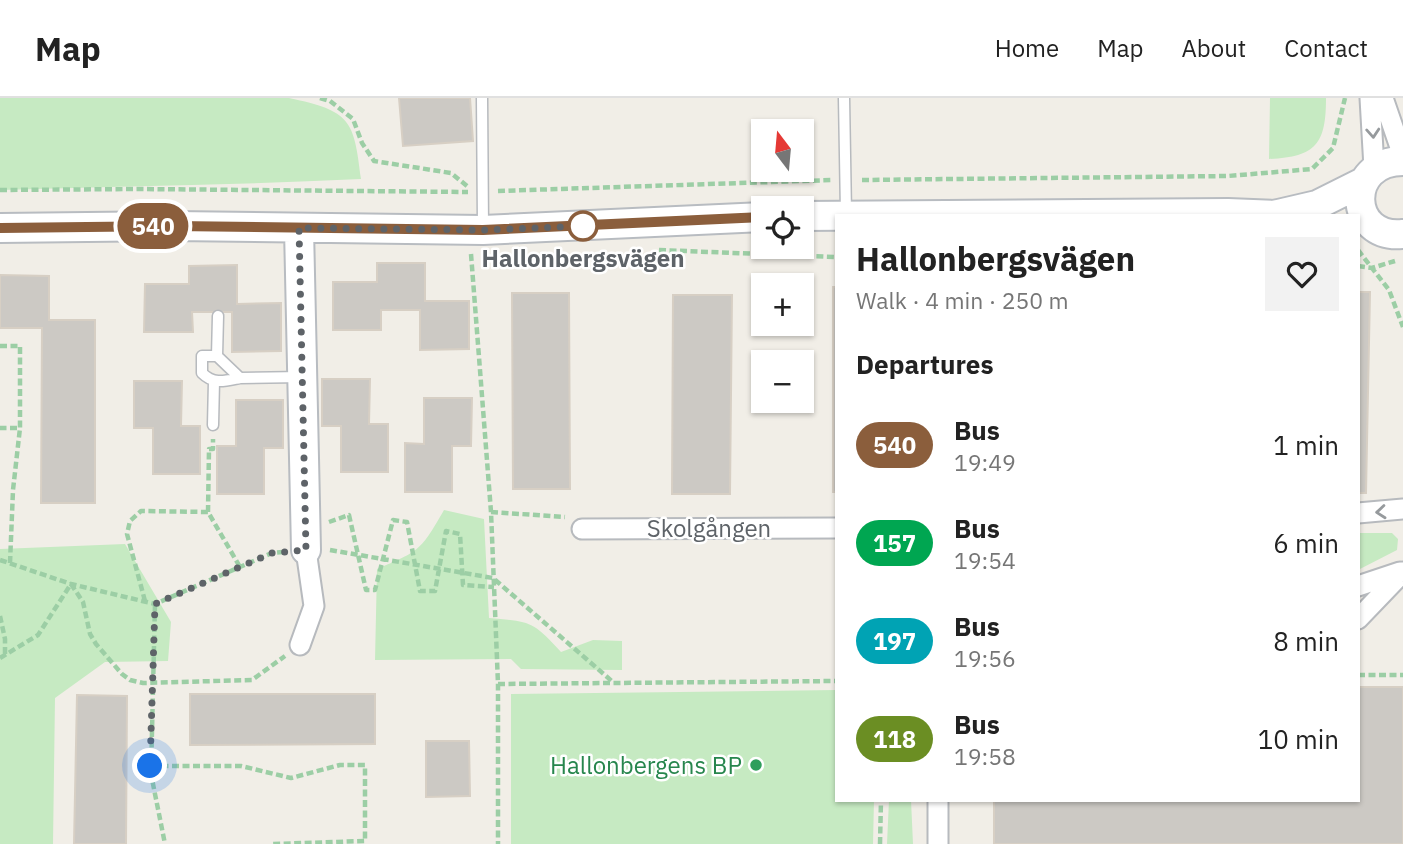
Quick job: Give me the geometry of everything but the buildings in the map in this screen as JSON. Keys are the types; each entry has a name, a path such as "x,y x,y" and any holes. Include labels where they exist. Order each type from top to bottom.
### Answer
{"street":[{"path":"1370,98 1368,175 1359,201 1363,214 1385,239"},
{"path":"1383,98 1403,156"},
{"path":"1279,214 1317,205 1389,161 1403,161"},
{"path":"814,215 835,214"},
{"path":"0,228 299,228 477,243 751,219"},
{"path":"299,228 302,377 314,606 299,645"},
{"path":"1360,513 1403,509"},
{"name":"Skolgången","path":"582,529 835,528"},
{"path":"1360,585 1403,571"},
{"path":"1360,617 1403,571"},
{"path":"938,802 938,844"}],"lane":[{"path":"477,243 483,191 482,98"},
{"path":"844,98 846,214"},
{"path":"217,356 218,316"},
{"path":"240,378 217,356 202,356 202,373 209,380 302,377"},
{"path":"213,425 214,381"}],"path":[{"path":"0,190 474,192 451,173 374,161 362,143 354,119 331,101 322,98"},
{"path":"483,191 846,180 1228,176 1312,169 1333,148 1345,98"},
{"path":"1372,268 1385,239"},
{"path":"1372,268 1385,239"},
{"path":"477,243 498,684 498,844"},
{"path":"657,250 835,257"},
{"path":"1360,267 1372,268 1389,290 1403,327"},
{"path":"0,346 20,346 20,428 13,490 10,562"},
{"path":"213,425 213,449 209,449 208,512 240,567"},
{"path":"0,428 20,428"},
{"path":"145,601 127,534 130,521 141,511 208,512"},
{"path":"491,512 569,517 582,529"},
{"path":"0,560 71,584 155,604 272,553 312,544 349,515 366,590 375,590 393,520 407,522 420,591 435,591 446,531 460,534 463,585 494,587"},
{"path":"312,544 358,555 494,578 614,683"},
{"path":"3,657 38,635 71,584"},
{"path":"71,584 83,602 90,634 96,644 130,680 152,683 252,680 299,645"},
{"path":"155,604 150,766 165,844"},
{"path":"0,616 5,639 3,657"},
{"path":"1360,676 1403,675"},
{"path":"498,684 835,681"},
{"path":"150,766 241,766 291,778 340,765 365,765 365,841 273,844"},
{"path":"880,844 881,802"}],"green space":[{"path":"0,98 289,98 325,108 346,121 356,143 361,179 0,190"},
{"path":"1270,98 1326,98 1324,127 1315,145 1308,151 1285,158 1269,159"},
{"path":"444,510 484,519 489,618 530,624 561,652 593,640 622,641 622,670 521,669 511,659 375,660 377,569 418,548"},
{"path":"1360,533 1392,533 1398,539 1397,550 1360,569"},
{"path":"125,544 171,622 168,661 105,662 55,698 53,844 0,844 0,549"},
{"path":"835,690 835,802 874,802 873,844 511,844 511,694"},
{"path":"889,802 911,802 913,844 887,844"}],"bus line":[{"name":"540","path":"0,228 174,226 483,230 751,218"}],"place":[{"name":"Hallonbergsvägen","path":"583,226"},
{"name":"Hallonbergens BP","path":"756,765"}],"route":[{"path":"150,766 155,604 272,553 306,550 299,228 483,230 583,226"}]}
